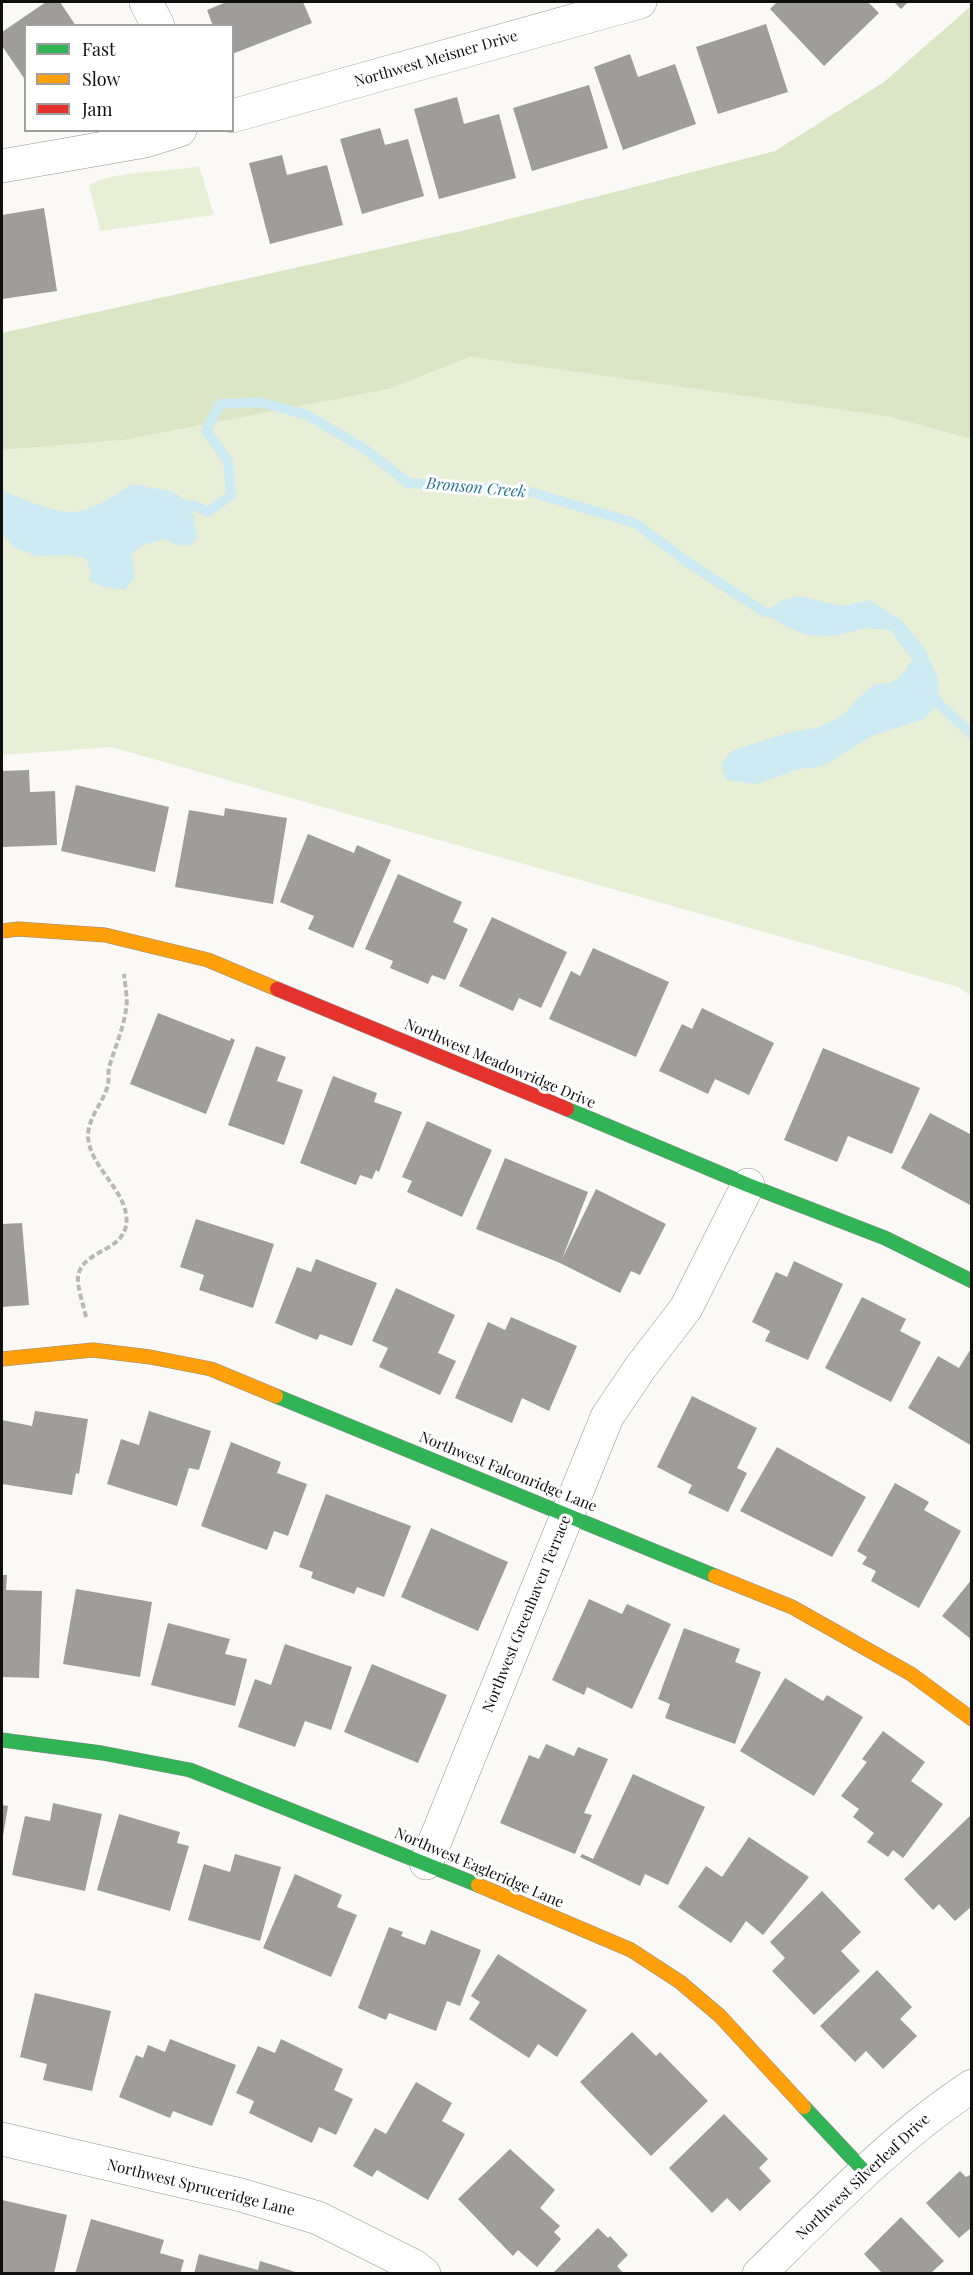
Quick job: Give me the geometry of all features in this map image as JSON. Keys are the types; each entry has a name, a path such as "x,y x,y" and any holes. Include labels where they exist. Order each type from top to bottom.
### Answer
{"street":[{"path":"146,2 157,24"},
{"name":"Northwest Meisner Drive","path":"234,115 556,13 640,2"},
{"path":"2,166 145,141 174,132"},
{"name":"Northwest Meadowridge Drive","path":"2,931 18,929 105,935 208,960 748,1185 885,1238 972,1281"},
{"name":"Northwest Greenhaven Terrace","path":"426,1863 607,1417 640,1368 686,1308 748,1185"},
{"name":"Northwest Falconridge Lane","path":"2,1359 93,1350 150,1356 211,1370 792,1607 910,1674 972,1719"},
{"name":"Northwest Eagleridge Lane","path":"2,1740 102,1753 190,1770 426,1863 631,1950 680,1982 720,2016 865,2172"},
{"name":"Northwest Silverleaf Drive","path":"759,2274 865,2172 937,2109 972,2086"},
{"name":"Northwest Spruceridge Lane","path":"2,2139 241,2195 318,2218 414,2266 424,2274"}],"path":[{"path":"93,1350 78,1277 85,1262 119,1239 126,1227 126,1216 111,1182 91,1152 88,1135 92,1116 108,1085 109,1069 127,1009 124,974 138,944"}],"green space":[{"path":"971,6 971,439 890,417 470,357 389,389 124,440 2,450 2,333 470,229 775,151 884,82"},
{"path":"199,166 214,215 100,231 89,185 115,176"},
{"path":"470,357 890,417 971,439 971,996 958,987 111,747 2,755 2,450 124,440 389,389"}],"water":[{"path":"132,484 174,492 192,505 197,538 191,545 179,546 164,539 146,544 131,553 135,577 125,590 101,586 89,580 91,573 86,558 66,555 37,556 15,548 2,534 2,490 47,508 73,512 97,505"},
{"path":"798,596 843,606 869,600 900,619 924,647 938,678 938,703 924,719 872,736 823,766 795,770 756,784 726,780 721,765 731,751 787,733 817,728 843,716 857,699 875,684 889,683 898,679 912,659 890,630 866,628 835,636 806,635 783,625 764,612 781,601"}],"building":[{"path":"46,2 60,2 75,24 24,24 24,78 2,46 2,32"},
{"path":"303,2 312,23 234,53 234,24 212,24 207,10 224,3"},
{"path":"777,2 868,2 879,13 824,66 770,9"},
{"path":"894,2 908,2 901,9"},
{"path":"766,24 788,92 718,114 696,47"},
{"path":"630,54 638,77 675,64 696,124 623,150 594,67"},
{"path":"589,85 608,148 532,171 513,108"},
{"path":"457,97 464,124 499,114 516,178 439,199 414,109"},
{"path":"380,128 385,145 408,139 424,196 362,214 340,139"},
{"path":"282,155 287,175 327,165 343,225 270,244 249,163"},
{"path":"44,208 57,291 2,299 2,215"},
{"path":"29,770 30,792 55,791 57,845 2,847 2,771"},
{"path":"76,785 169,807 155,872 61,851"},
{"path":"225,808 287,818 273,904 175,887 189,810 224,816"},
{"path":"308,834 354,853 357,845 391,860 353,948 308,929 314,916 280,902"},
{"path":"398,874 462,902 453,922 468,929 445,980 432,975 428,984 390,968 393,961 365,949"},
{"path":"492,917 567,952 541,1008 519,998 513,1011 459,986"},
{"path":"593,948 669,982 636,1057 549,1019 571,971 580,976"},
{"path":"702,1008 774,1043 749,1095 715,1079 708,1094 659,1071 682,1024 692,1029"},
{"path":"158,1013 230,1041 231,1038 235,1040 206,1114 130,1084"},
{"path":"256,1046 286,1057 277,1081 303,1090 284,1145 228,1125"},
{"path":"823,1048 920,1088 892,1154 848,1136 837,1162 784,1140"},
{"path":"333,1076 377,1093 374,1102 402,1112 379,1172 376,1170 372,1179 360,1175 356,1185 300,1163"},
{"path":"930,1113 972,1135 972,1206 901,1168"},
{"path":"427,1121 492,1150 462,1217 407,1192 412,1181 402,1177"},
{"path":"505,1158 588,1192 562,1259 596,1189 666,1224 640,1275 631,1271 620,1293 560,1263 476,1229"},
{"path":"196,1219 274,1244 253,1308 199,1290 204,1275 180,1267"},
{"path":"22,1223 29,1305 2,1307 2,1224"},
{"path":"316,1259 377,1283 352,1346 320,1334 317,1340 275,1323 297,1267 311,1272"},
{"path":"794,1261 843,1284 808,1360 765,1341 770,1331 752,1322 776,1272 787,1277"},
{"path":"396,1288 455,1315 438,1353 456,1361 440,1395 379,1367 388,1348 372,1341"},
{"path":"862,1297 906,1319 900,1331 921,1342 891,1402 825,1368"},
{"path":"511,1317 577,1346 549,1411 522,1398 512,1423 455,1398 488,1322 505,1330"},
{"path":"972,1347 972,1446 908,1408 938,1356 959,1368"},
{"path":"692,1396 757,1428 737,1468 747,1473 728,1512 688,1493 692,1485 657,1467"},
{"path":"35,1411 88,1419 79,1474 76,1473 72,1495 2,1484 2,1420 32,1426"},
{"path":"149,1411 211,1431 199,1470 189,1468 177,1506 107,1484 121,1439 139,1445"},
{"path":"231,1442 281,1462 277,1473 307,1484 288,1536 274,1531 267,1550 201,1526"},
{"path":"777,1447 866,1497 832,1557 740,1511"},
{"path":"895,1483 929,1502 924,1510 961,1531 919,1608 871,1581 876,1571 862,1564 867,1557 857,1551"},
{"path":"326,1494 411,1526 384,1597 357,1587 354,1594 311,1578 313,1572 299,1567"},
{"path":"431,1528 508,1562 478,1631 401,1597"},
{"path":"2,1575 7,1575 6,1590 42,1591 39,1678 2,1677"},
{"path":"972,1579 972,1640 942,1616"},
{"path":"76,1589 152,1602 140,1677 63,1664"},
{"path":"589,1599 622,1614 627,1604 671,1624 632,1709 587,1687 584,1695 552,1680"},
{"path":"168,1623 230,1639 225,1654 247,1659 235,1706 151,1685"},
{"path":"684,1628 740,1649 735,1662 761,1672 735,1744 665,1718 670,1704 658,1699"},
{"path":"285,1644 352,1667 331,1730 305,1721 295,1747 238,1727 255,1679 271,1685"},
{"path":"372,1664 447,1695 418,1763 344,1732"},
{"path":"785,1678 823,1701 827,1695 863,1717 814,1796 740,1751"},
{"path":"883,1731 925,1762 911,1781 943,1804 903,1858 893,1850 888,1857 867,1842 874,1833 853,1817 859,1809 841,1796 867,1762 862,1759"},
{"path":"546,1744 574,1756 578,1747 608,1759 584,1813 592,1815 575,1854 500,1823 529,1755 539,1759"},
{"path":"633,1774 705,1807 668,1885 645,1874 640,1886 580,1857 582,1854 593,1859"},
{"path":"53,1803 102,1814 85,1891 12,1875 25,1816 50,1821"},
{"path":"2,1805 8,1806 3,1836 2,1836"},
{"path":"119,1814 180,1832 177,1843 189,1846 170,1911 97,1890"},
{"path":"972,1814 972,1906 955,1921 939,1904 933,1910 904,1879"},
{"path":"749,1837 809,1877 763,1935 746,1921 731,1943 678,1907 706,1866 722,1877"},
{"path":"235,1854 281,1867 260,1941 188,1920 204,1864 230,1872"},
{"path":"295,1874 342,1895 337,1907 357,1915 331,1977 263,1948"},
{"path":"822,1891 861,1932 841,1951 860,1971 814,2015 772,1971 785,1958 770,1942"},
{"path":"389,1927 403,1932 401,1936 425,1945 431,1930 481,1950 460,2006 447,2001 436,2031 389,2013 386,2020 358,2008"},
{"path":"498,1954 587,2010 557,2057 538,2044 529,2058 469,2019 480,2002 471,1996"},
{"path":"877,1970 912,2007 900,2019 917,2036 883,2069 866,2051 855,2062 820,2026"},
{"path":"35,1993 111,2011 92,2091 43,2080 47,2064 20,2057"},
{"path":"632,2032 656,2056 660,2052 708,2101 651,2156 580,2082"},
{"path":"170,2039 236,2065 212,2126 173,2111 170,2118 119,2097 136,2055 143,2058 148,2045 165,2052"},
{"path":"281,2039 343,2069 334,2090 353,2099 336,2135 319,2127 312,2143 249,2113 254,2101 236,2093 258,2046 275,2053"},
{"path":"416,2082 452,2103 442,2121 465,2134 428,2200 377,2170 372,2177 353,2166 375,2128 386,2134"},
{"path":"724,2114 768,2159 759,2168 771,2181 740,2211 727,2198 712,2213 669,2168"},
{"path":"510,2149 555,2190 540,2208 560,2226 554,2232 561,2239 537,2267 518,2250 513,2256 458,2199"},
{"path":"960,2171 966,2177 972,2174 972,2227 959,2238 926,2203"},
{"path":"2,2200 67,2215 54,2274 2,2274"},
{"path":"901,2217 944,2261 930,2274 883,2274 864,2254"},
{"path":"91,2219 164,2240 160,2253 184,2260 180,2274 75,2274"},
{"path":"598,2228 608,2238 610,2236 628,2255 617,2266 624,2274 552,2274"},
{"path":"199,2254 258,2270 260,2261 302,2274 194,2274"}],"waterway":[{"name":"Bronson Creek","path":"178,508 192,505 208,512 231,495 228,461 206,431 220,404 259,402 307,415 365,449 408,483 527,491 635,523 686,561 764,612 778,613"},
{"name":"Bronson Creek","path":"933,691 938,703 972,734"}],"traffic: fast":[{"path":"567,1109 748,1185 885,1238 972,1281"},
{"path":"276,1396 715,1576"},
{"path":"2,1740 102,1753 190,1770 478,1885"},
{"path":"804,2107 865,2172"}],"traffic: slow":[{"path":"2,931 18,929 105,935 208,960 277,989"},
{"path":"2,1359 93,1350 150,1357 211,1369 276,1396"},
{"path":"715,1576 792,1607 911,1674 972,1719"},
{"path":"478,1885 631,1950 680,1982 720,2016 804,2107"}],"traffic: jam":[{"path":"277,989 567,1109"}]}
